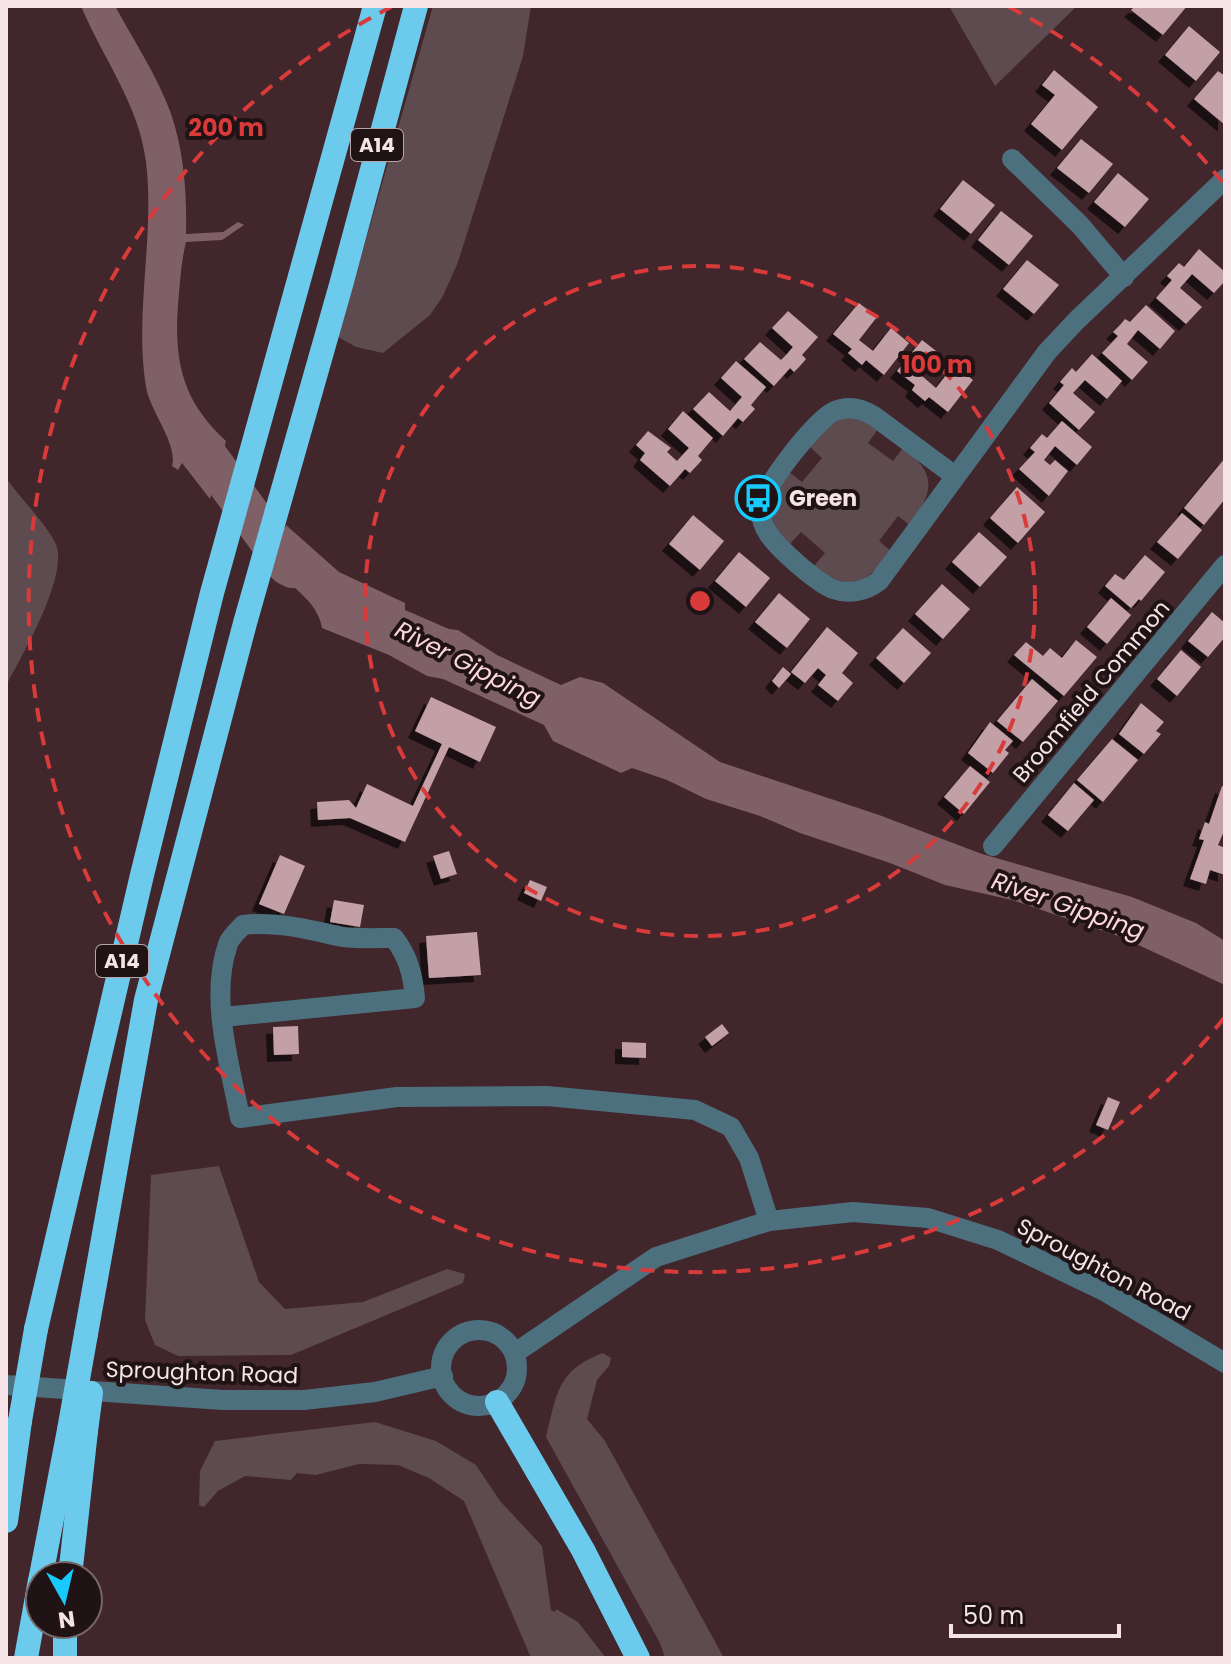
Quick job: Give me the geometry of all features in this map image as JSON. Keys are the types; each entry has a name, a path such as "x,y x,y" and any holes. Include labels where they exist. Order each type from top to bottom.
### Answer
{"highway":[{"name":"A14","path":"6,1521 36,1329 138,890 212,593 375,6"},
{"name":"A14","path":"78,1430 146,1000 245,623 416,6"},
{"path":"497,1402 583,1550 638,1658"},
{"path":"6,1442 20,1421"},
{"path":"71,1560 78,1430"},
{"path":"45,1560 78,1430"}],"street":[{"path":"1012,159 1080,225 1124,277"},
{"path":"955,476 874,416 845,408 822,420 771,481 761,501 761,518 774,542 825,585 842,591 861,591 879,581 1047,352 1225,179"},
{"name":"Broomfield Common","path":"993,846 1225,565"},
{"path":"223,1017 415,998 414,979 403,950 394,938 347,937 297,926 263,923 243,925 228,942 221,987 223,1017 240,1118 397,1097 547,1096 695,1110 731,1127 749,1158 769,1221"},
{"name":"Sproughton Road","path":"515,1353 656,1257 769,1221 853,1212 928,1218 984,1235 1104,1291 1225,1363"},
{"path":"489,1331 509,1344 515,1353 517,1364 513,1386 497,1402 487,1405 466,1403 449,1391 443,1376 442,1359 447,1348 465,1333 489,1331"},
{"name":"Sproughton Road","path":"6,1385 223,1400 304,1400 375,1392 443,1376"}],"shaded area":[{"path":"433,6 531,6 523,56 458,262 443,296 430,315 383,353 356,347 338,337"},
{"path":"949,6 1077,6 995,86"},
{"path":"857,416 878,429 868,443 893,461 903,448 923,467 928,485 927,494 911,526 898,516 879,541 891,551 882,563 865,578 848,582 827,575 814,566 825,553 801,532 790,544 775,525 771,509 789,472 802,482 822,458 810,447 820,435 836,422"},
{"path":"6,478 50,534 58,556 56,574 42,615 6,686"},
{"path":"219,1166 259,1282 285,1309 363,1302 447,1269 465,1274 463,1283 291,1355 178,1356 155,1345 145,1320 151,1175"},
{"path":"603,1353 611,1358 609,1366 597,1380 587,1419 605,1441 724,1658 665,1658 660,1643 546,1437 561,1385 576,1367"},
{"path":"375,1422 436,1441 476,1465 500,1501 542,1546 551,1610 555,1612 556,1609 578,1622 606,1658 531,1658 464,1501 429,1478 398,1465 359,1464 316,1475 297,1473 291,1480 245,1476 218,1491 204,1507 199,1505 200,1471 215,1441"}],"water":[{"path":"81,6 115,6 165,98 181,156 186,234 223,232 238,222 244,225 222,240 186,242 182,265 177,325 184,379 199,411 226,441 210,499 182,463 178,470 172,466 171,448 146,387 142,331 148,218 146,162 128,101"},
{"path":"286,525 339,572 405,603 405,610 458,630 497,655 561,685 580,677 603,683 720,762 879,815 982,854 1132,897 1196,923 1225,941 1225,985 1121,937 1012,900 945,885 706,799 667,780 632,768 621,773 553,741 544,725 322,628 310,602 274,567"}],"building":[{"path":"1135,6 1187,6 1163,35 1131,10"},
{"path":"1189,26 1220,52 1196,81 1165,55"},
{"path":"1054,70 1098,107 1062,150 1031,124 1055,95 1042,85"},
{"path":"1218,71 1225,76 1225,125 1194,99"},
{"path":"1081,139 1113,164 1089,193 1057,168"},
{"path":"1118,173 1149,199 1125,227 1094,202"},
{"path":"963,180 995,205 971,234 940,209"},
{"path":"1001,211 1033,236 1009,265 978,240"},
{"path":"1199,249 1225,272 1225,281 1214,293 1192,274 1180,288 1202,307 1186,324 1156,298 1172,280 1167,276 1179,263 1184,267"},
{"path":"1027,260 1059,285 1034,314 1003,289"},
{"path":"859,303 877,317 859,340 873,351 891,328 909,343 884,375 866,360 862,365 848,353 852,349 833,334"},
{"path":"1146,305 1175,331 1160,349 1138,330 1127,344 1148,362 1132,380 1102,353 1118,336 1113,332 1125,319 1130,322"},
{"path":"788,311 818,337 802,355 806,359 800,366 794,372 790,368 774,386 744,359 760,342 781,360 787,354 793,347 772,328"},
{"path":"922,340 940,354 922,376 936,388 954,365 973,380 948,412 929,397 925,401 912,390 915,385 897,371"},
{"path":"1092,354 1122,381 1107,399 1085,380 1073,393 1095,412 1079,430 1049,403 1064,385 1060,382 1072,368 1076,372"},
{"path":"736,361 766,387 751,405 755,409 743,422 738,418 723,436 693,409 709,392 730,411 742,397 721,378"},
{"path":"683,411 713,438 698,456 702,460 690,473 685,469 670,486 640,460 645,453 636,445 648,431 671,448 667,452 677,461 689,448 668,429"},
{"path":"1062,421 1092,447 1077,465 1055,446 1044,460 1050,465 1055,460 1068,471 1049,496 1019,469 1035,452 1030,448 1042,434 1047,438"},
{"path":"1225,458 1225,499 1204,525 1184,508"},
{"path":"1017,487 1045,512 1018,543 990,518"},
{"path":"1182,513 1202,530 1178,559 1157,542"},
{"path":"693,515 724,541 700,570 669,544"},
{"path":"979,532 1007,557 980,587 952,562"},
{"path":"739,552 770,578 746,607 715,581"},
{"path":"1145,555 1165,572 1141,601 1139,599 1131,608 1105,586 1115,574 1124,580"},
{"path":"942,584 970,609 943,639 915,614"},
{"path":"779,593 810,619 787,648 755,622"},
{"path":"1111,598 1131,615 1107,644 1087,627"},
{"path":"1212,612 1225,623 1225,637 1208,657 1188,641"},
{"path":"827,627 858,653 842,673 853,683 838,701 818,685 826,675 818,668 805,683 791,672"},
{"path":"903,628 931,653 904,683 876,658"},
{"path":"1076,640 1097,657 1064,696 1014,655 1026,642 1043,656 1050,648 1062,658"},
{"path":"1181,650 1201,667 1177,696 1157,679"},
{"path":"783,667 791,674 779,688 772,681"},
{"path":"1032,679 1058,701 1023,742 997,721"},
{"path":"431,697 496,727 480,762 449,747 405,842 350,818 318,820 317,802 349,800 356,808 367,784 413,806 442,744 415,731"},
{"path":"1141,703 1164,722 1156,731 1161,734 1144,754 1119,734"},
{"path":"990,722 1013,741 1005,750 1009,753 993,773 968,753"},
{"path":"1112,739 1138,760 1103,802 1077,780"},
{"path":"970,766 990,782 964,814 944,797"},
{"path":"1074,783 1094,800 1068,831 1048,815"},
{"path":"1222,786 1225,787 1225,829 1218,845 1225,848 1225,875 1210,870 1206,884 1190,879 1204,840 1199,839 1205,822 1209,824"},
{"path":"449,851 457,874 441,879 433,856"},
{"path":"280,855 305,866 284,914 259,904"},
{"path":"530,880 547,887 541,901 524,893"},
{"path":"334,900 364,905 360,927 330,922"},
{"path":"477,932 481,975 429,978 426,936"},
{"path":"722,1024 729,1033 712,1046 705,1037"},
{"path":"298,1026 299,1054 274,1055 273,1027"},
{"path":"622,1042 646,1043 646,1058 622,1057"},
{"path":"1108,1097 1120,1102 1108,1130 1096,1125"}],"waterway":[{"name":"River Gipping","path":"187,428 287,565 293,568"}],"place":[{"name":"Green","path":"758,498"}]}
